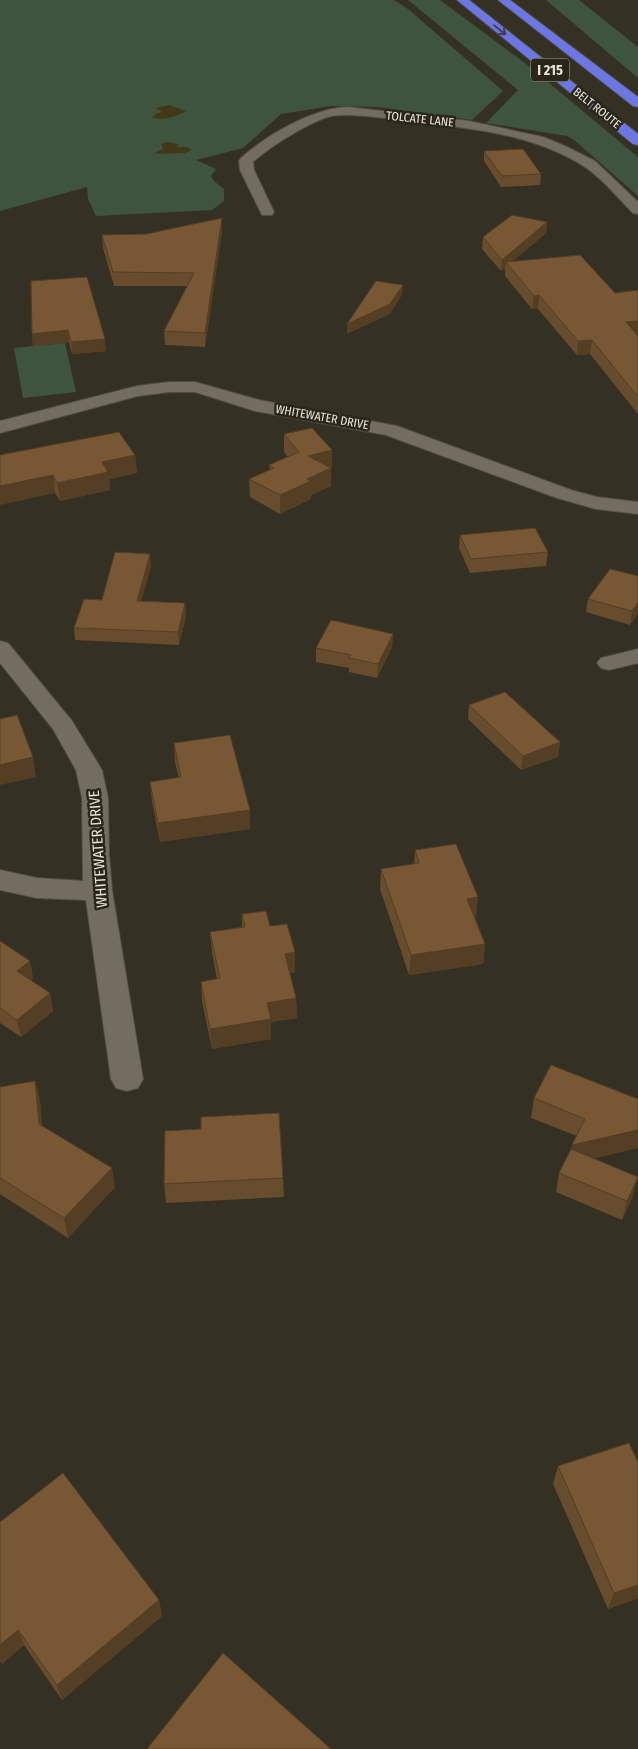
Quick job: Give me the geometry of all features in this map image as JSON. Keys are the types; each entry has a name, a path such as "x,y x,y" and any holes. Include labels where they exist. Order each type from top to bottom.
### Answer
{"highway":[{"name":"BELT ROUTE","path":"462,0 638,141"},
{"name":"BELT ROUTE","path":"503,0 638,103"},
{"path":"548,20 616,86"}],"street":[{"name":"TOLCATE LANE","path":"267,212 247,170 246,161 318,116 346,111 447,121 532,138 560,148 584,160 595,168 638,210"},
{"name":"WHITEWATER DRIVE","path":"0,427 137,391 179,386 195,387 255,405 390,430 564,494 596,503 638,508"},
{"name":"WHITEWATER DRIVE","path":"0,648 63,726 89,770 95,798 95,854 98,890 127,1079"},
{"path":"609,663 638,656"},
{"path":"0,880 17,886 43,890 98,890"}],"green space":[{"path":"0,0 394,0 408,9 503,91 472,120 377,107 331,106 281,114 243,148 196,160 216,169 211,176 224,189 224,201 212,210 96,216 88,199 87,187 0,211"},
{"path":"408,0 440,0 525,63 638,157 638,196 567,136 486,123 518,90"},
{"path":"546,0 579,0 638,47 638,78"},
{"path":"65,343 76,392 23,398 14,348"}],"sand":[{"path":"169,105 186,111 165,119 152,117 162,112 156,108"},
{"path":"167,142 179,144 177,147 188,147 192,150 185,153 157,154 156,152 163,149 161,144"}],"building":[{"path":"523,149 541,174 502,176 484,151"},
{"path":"512,215 547,222 502,260 483,237"},
{"path":"222,218 205,333 164,331 194,273 113,272 102,235 146,234"},
{"path":"580,255 615,293 638,290 638,321 626,322 638,336 638,397 592,340 578,341 539,295 534,296 506,262"},
{"path":"87,277 105,339 71,342 68,330 32,334 31,281"},
{"path":"376,281 403,285 390,304 347,324"},
{"path":"312,428 332,450 308,456 331,468 307,479 311,481 280,495 249,479 274,468 269,465 299,452 284,434"},
{"path":"119,432 135,455 102,462 108,472 57,483 53,475 0,486 0,455"},
{"path":"535,528 548,552 471,559 460,535"},
{"path":"115,552 150,554 137,601 185,603 178,632 74,628 84,599 102,600"},
{"path":"610,569 638,576 638,603 632,611 588,599"},
{"path":"331,620 393,634 378,664 349,658 351,655 316,648"},
{"path":"505,692 560,742 523,756 469,705"},
{"path":"17,715 33,757 0,765 0,719"},
{"path":"230,735 250,810 158,823 150,782 181,777 174,743"},
{"path":"456,844 478,897 467,899 485,944 411,955 381,869 419,863 415,850"},
{"path":"266,911 270,926 287,924 295,952 285,954 296,998 267,1003 271,1019 210,1029 201,982 220,978 210,932 245,927 242,914"},
{"path":"0,941 30,961 17,971 50,993 17,1020 0,1008"},
{"path":"551,1065 638,1099 638,1130 572,1145 585,1119 534,1098"},
{"path":"35,1081 39,1124 112,1168 64,1218 0,1178 0,1087"},
{"path":"279,1113 283,1178 164,1184 165,1131 201,1129 201,1117"},
{"path":"571,1149 638,1177 627,1201 559,1173"},
{"path":"629,1443 638,1462 638,1585 614,1593 558,1466"},
{"path":"63,1473 159,1600 57,1685 18,1630 0,1645 0,1522"},
{"path":"223,1653 331,1749 147,1749"}]}
